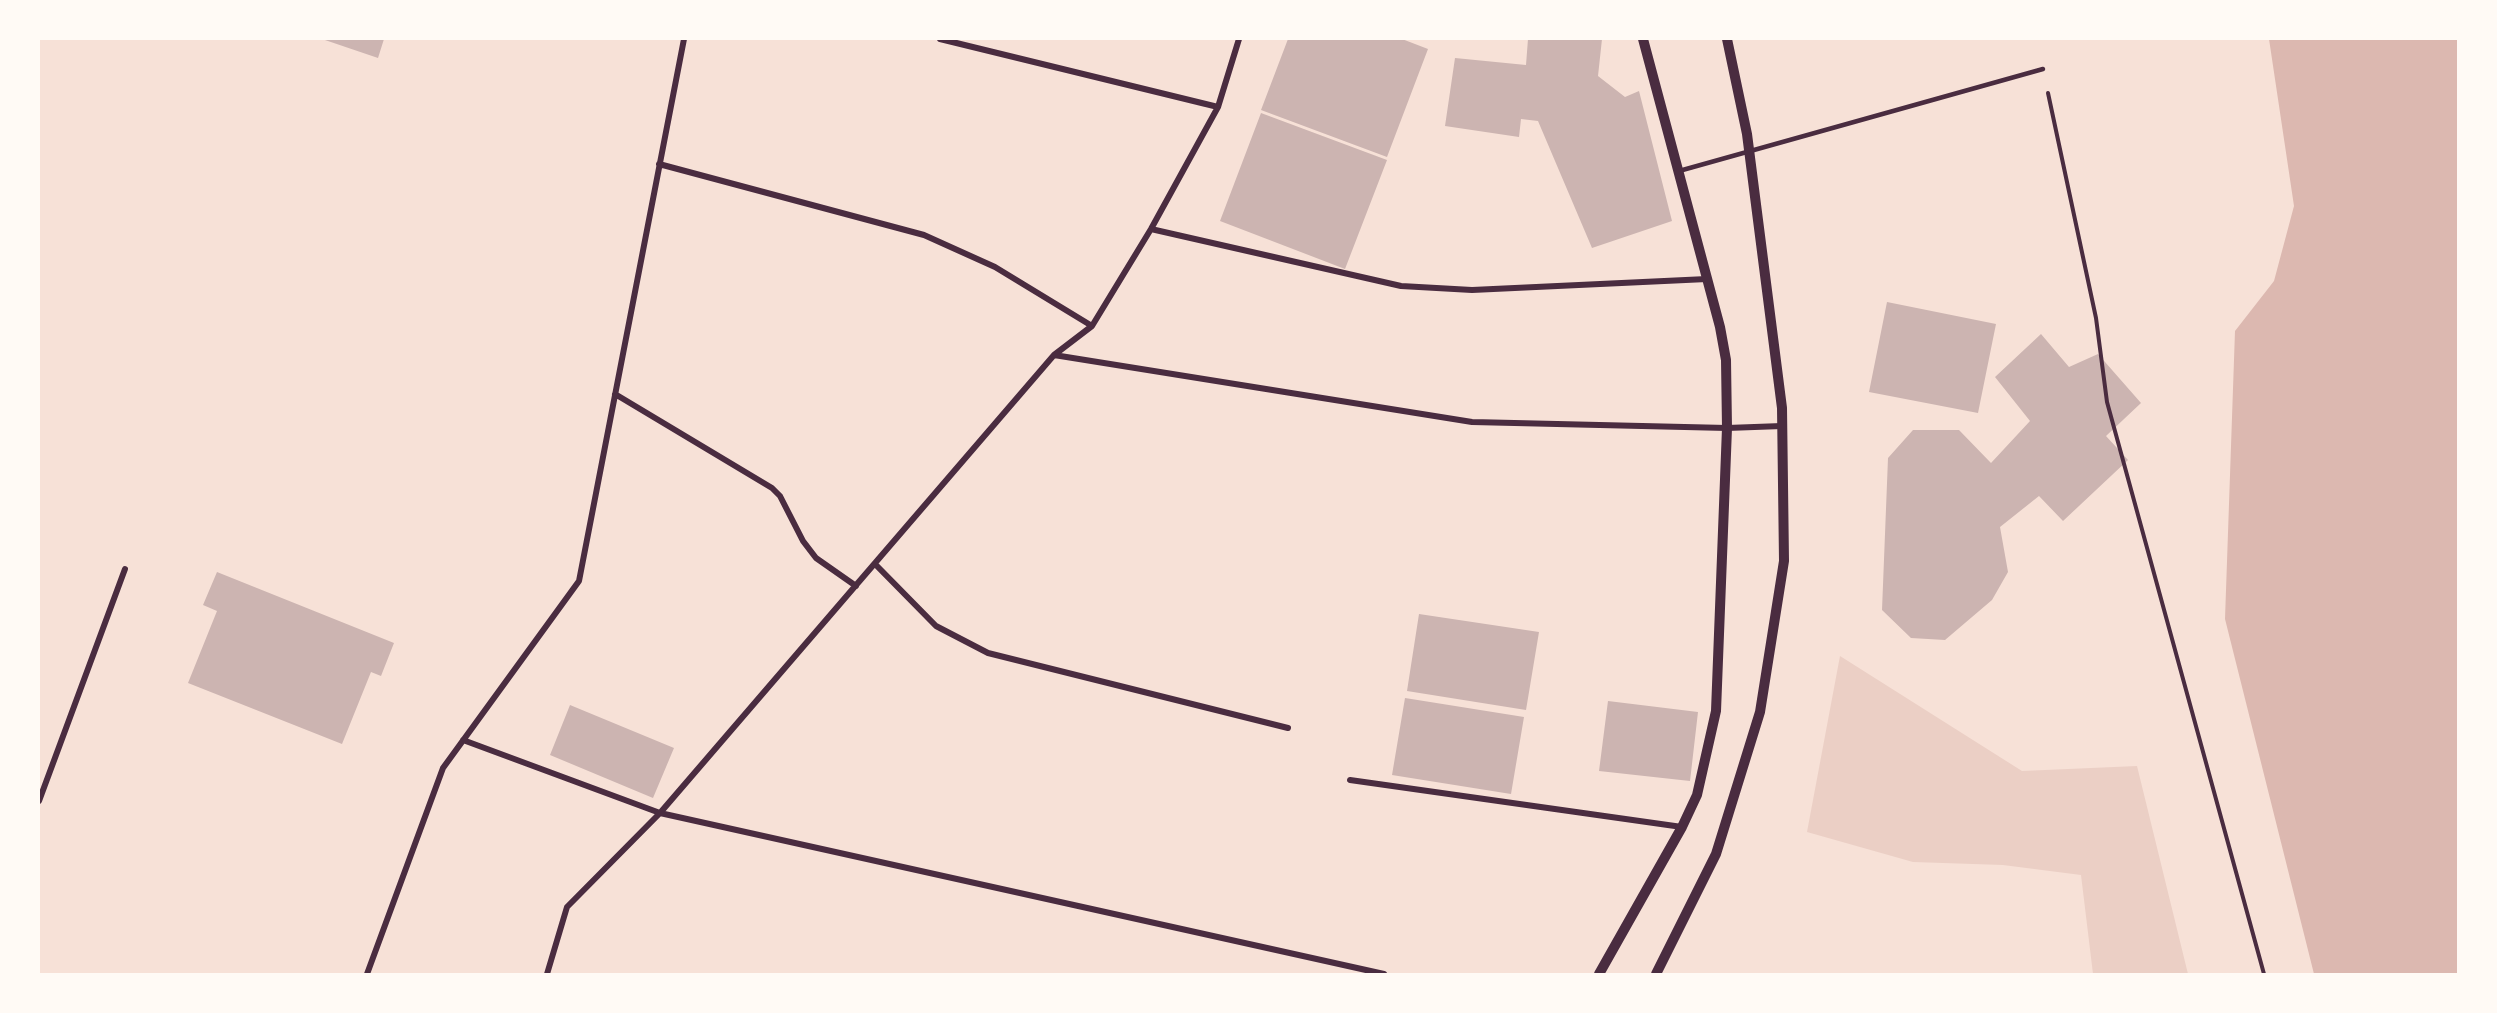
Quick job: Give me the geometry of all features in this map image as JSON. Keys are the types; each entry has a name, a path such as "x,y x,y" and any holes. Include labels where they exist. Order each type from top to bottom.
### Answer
{"street":[{"path":"367,974 443,768 579,581 684,39"},
{"path":"939,39 1218,107"},
{"path":"547,974 567,907 660,813 1054,355 1092,326 1151,229 1218,107 1239,39"},
{"path":"1599,974 1682,827 1697,795 1716,711 1726,428 1726,360 1720,327 1643,39"},
{"path":"1656,974 1716,854 1760,712 1784,561 1782,408 1749,152 1727,39"},
{"path":"660,164 924,236 994,267 1092,326"},
{"path":"1151,229 1401,286 1472,290 1707,279"},
{"path":"1054,355 1472,422 1726,428 1782,426"},
{"path":"615,394 772,488 780,496 803,541 816,558 856,585"},
{"path":"875,564 936,626 988,653 1288,728"},
{"path":"39,801 125,569"},
{"path":"463,740 660,813 1384,974"},
{"path":"1350,780 1682,827"}],"lane":[{"path":"1679,171 2043,69"}],"path":[{"path":"2043,69 2096,318 2107,402 2264,974"}],"shaded area":[{"path":"2269,39 2458,39 2458,974 2314,974 2225,619 2235,331 2274,281 2294,206"},
{"path":"1840,656 2022,771 2137,766 2188,974 2093,974 2081,875 2003,865 1913,862 1807,832"}],"building":[{"path":"322,39 384,39 378,58"},
{"path":"1288,39 1402,39 1428,49 1387,157 1261,110"},
{"path":"1528,39 1602,39 1598,76 1625,97 1639,91 1672,221 1592,248 1538,121 1521,119 1519,137 1445,126 1455,58 1526,65"},
{"path":"1261,113 1387,160 1345,269 1220,221"},
{"path":"1887,302 1996,324 1978,413 1869,392"},
{"path":"2041,334 2069,367 2098,354 2141,403 2106,436 2128,460 2063,521 2039,496 2000,527 2008,572 1992,600 1945,640 1911,638 1882,610 1888,458 1913,430 1959,430 1991,463 2030,421 1995,377"},
{"path":"217,572 394,643 381,676 371,672 342,744 188,683 217,611 203,605"},
{"path":"1419,614 1539,632 1526,710 1407,691"},
{"path":"1405,698 1524,717 1511,794 1392,775"},
{"path":"1608,701 1698,712 1690,781 1599,771"},
{"path":"570,705 674,748 653,798 550,755"}]}
